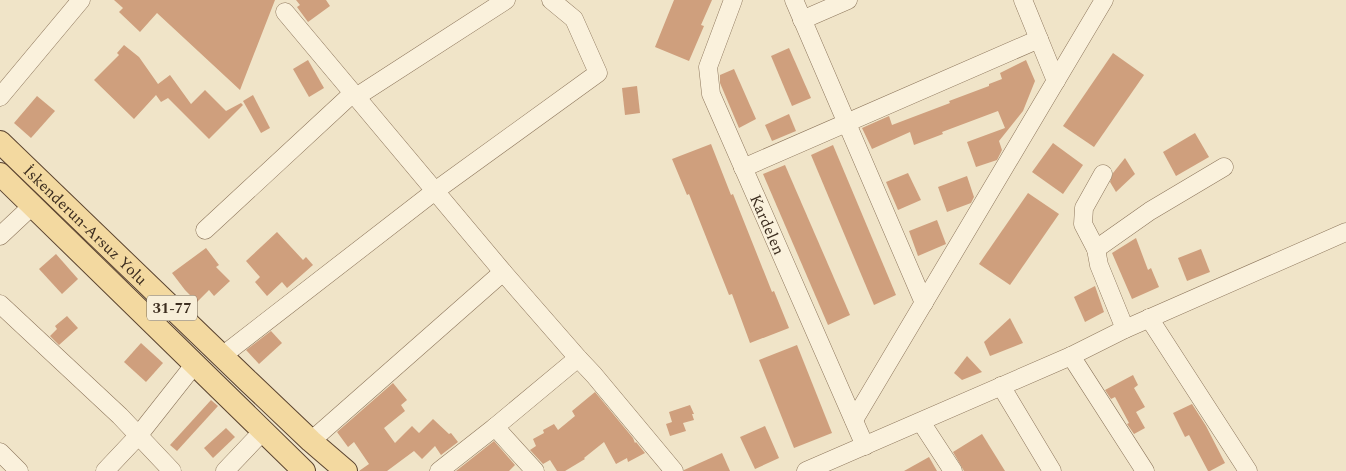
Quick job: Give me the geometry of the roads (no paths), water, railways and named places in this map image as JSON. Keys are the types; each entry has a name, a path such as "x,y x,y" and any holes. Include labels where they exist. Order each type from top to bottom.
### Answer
{"main road":[{"name":"İskenderun-Arsuz Yolu","path":"0,142 311,441 346,471"},
{"name":"İskenderun-Arsuz Yolu","path":"0,174 304,471"}],"street":[{"path":"0,97 81,0"},
{"path":"205,230 354,95 506,0"},
{"path":"222,356 435,191 598,73 574,18 551,0"},
{"name":"Kardelen","path":"733,0 708,67 710,94 865,446"},
{"path":"794,0 924,303"},
{"path":"802,20 848,0"},
{"path":"1023,0 1056,81"},
{"path":"854,420 1104,0"},
{"path":"285,12 674,471"},
{"path":"743,168 1039,40"},
{"path":"1096,249 1150,211 1224,167"},
{"path":"1103,174 1084,208 1083,224 1096,249 1125,329"},
{"path":"0,236 32,206"},
{"path":"806,471 1071,356 1125,329 1346,232"},
{"path":"311,441 504,272"},
{"path":"0,304 120,416 172,471"},
{"path":"1150,318 1245,470"},
{"path":"1071,356 1145,471"},
{"path":"440,471 578,358"},
{"path":"105,471 138,436 194,365"},
{"path":"1001,386 1052,471"},
{"path":"921,422 952,471"},
{"path":"495,427 535,471"},
{"path":"225,471 262,432"},
{"path":"0,452 19,471"}]}
